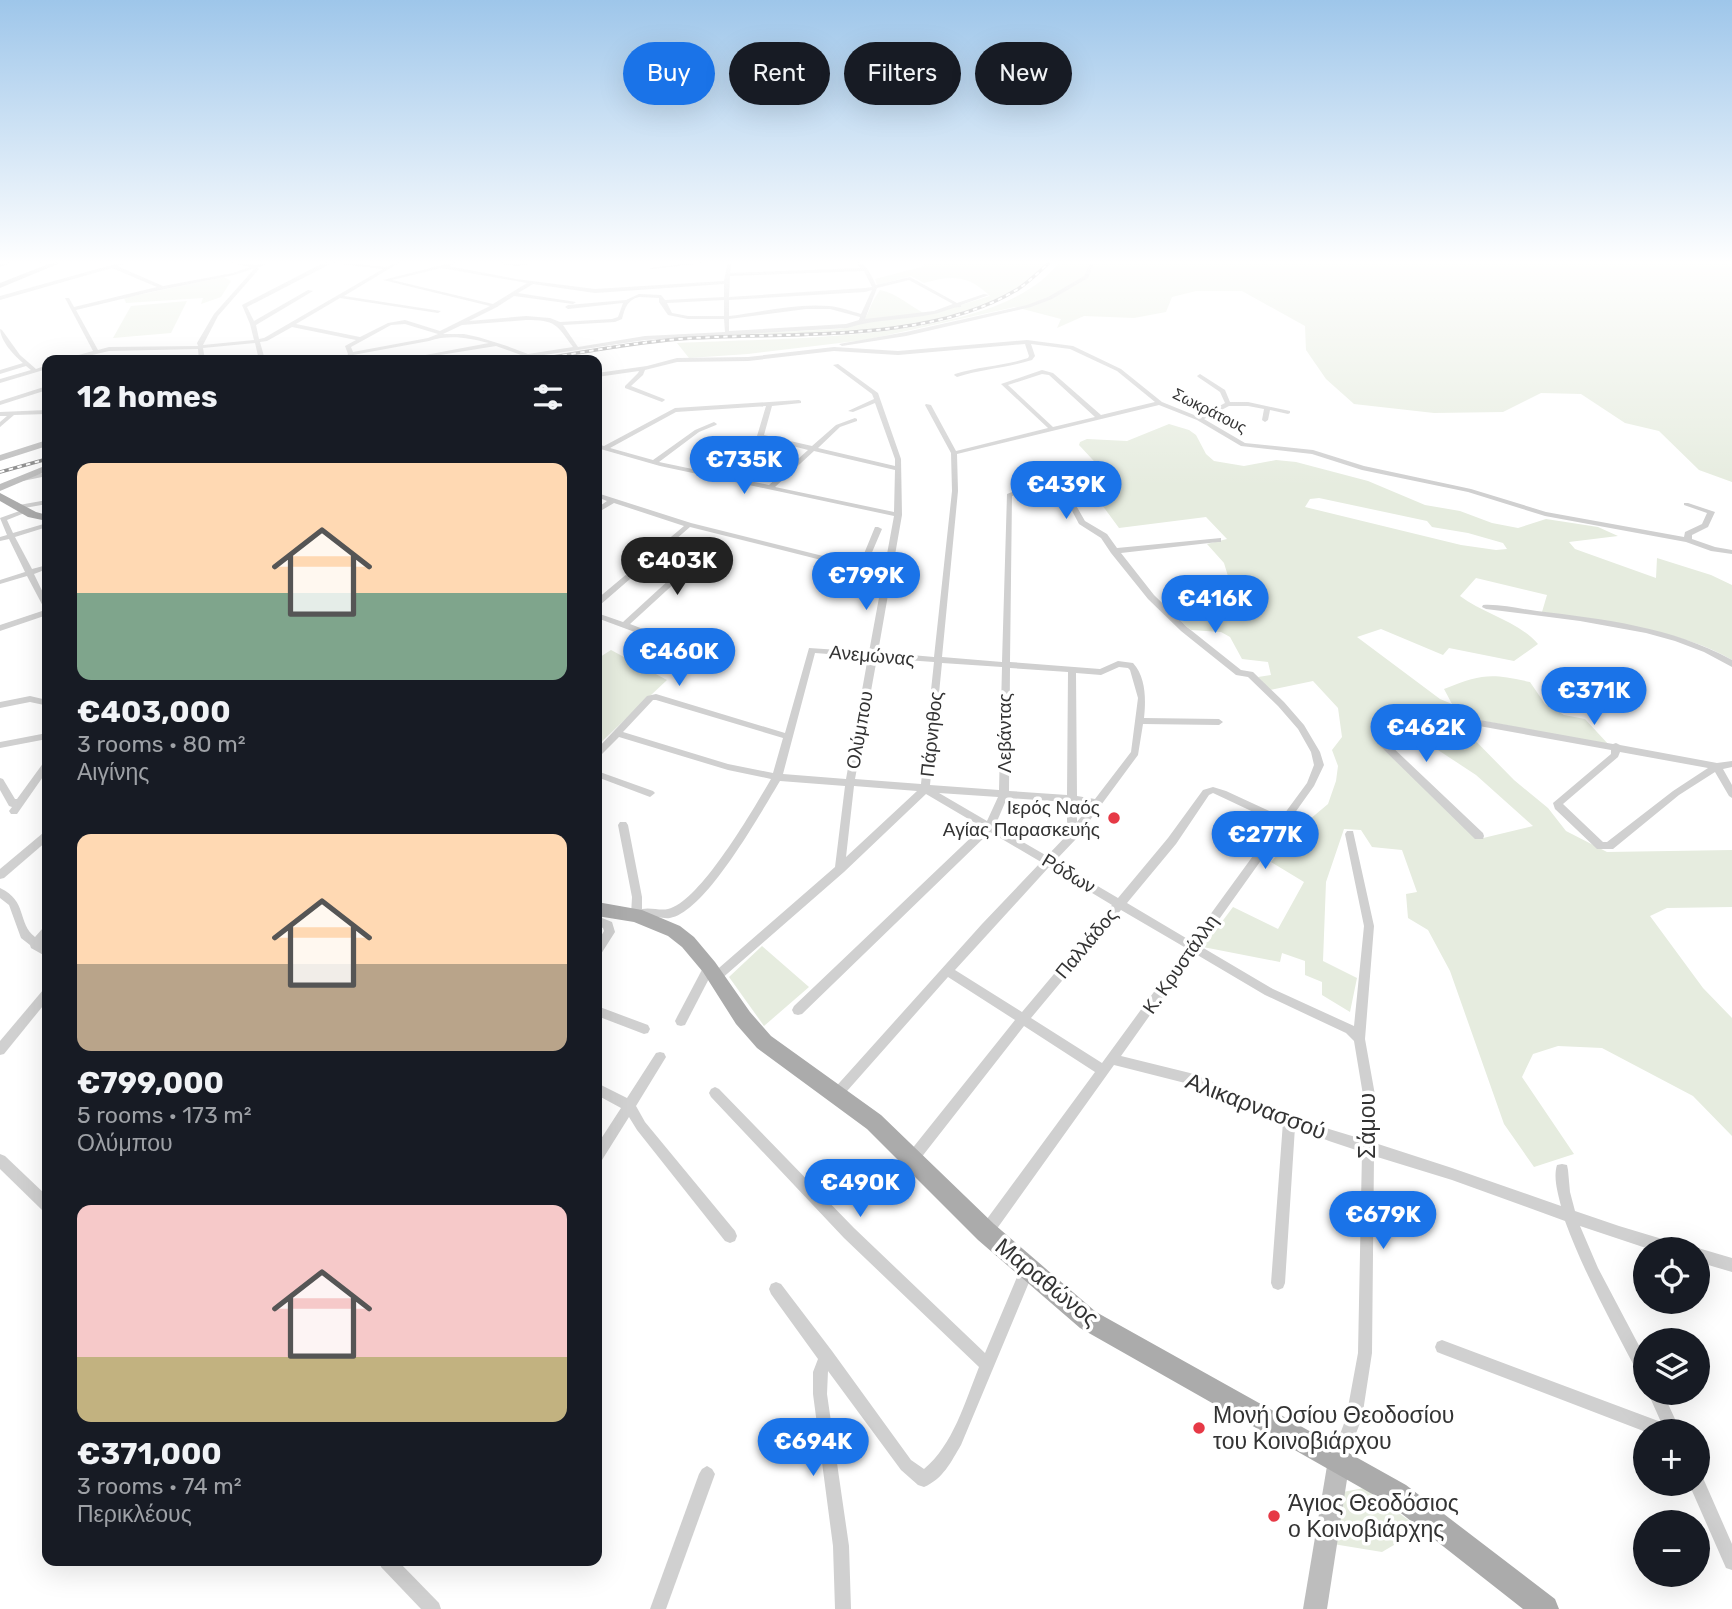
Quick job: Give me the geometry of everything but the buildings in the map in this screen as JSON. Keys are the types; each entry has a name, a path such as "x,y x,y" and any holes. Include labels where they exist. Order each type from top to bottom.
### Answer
{"main road":[{"path":"0,496 22,509 42,516"},
{"name":"Μαραθώνος","path":"602,910 636,915 674,931 688,942 713,972 743,1018 764,1042 874,1122 986,1232 1088,1320 1397,1494 1545,1609"}],"street":[{"path":"4,336 34,371"},
{"path":"88,336 96,351"},
{"path":"201,355 200,347 205,336"},
{"path":"256,336 261,355"},
{"path":"83,355 136,347 200,347 257,341 273,336"},
{"path":"346,336 360,339"},
{"path":"350,355 348,346 366,336"},
{"path":"359,355 434,336"},
{"path":"457,336 499,344 525,355"},
{"path":"570,336 576,348"},
{"path":"533,355 667,336"},
{"path":"727,358 893,336"},
{"path":"971,347 991,341"},
{"path":"957,375 983,368 1004,368 1030,359 1032,356 1027,342"},
{"name":"Σωκράτους","path":"602,373 642,369 677,360 748,359 840,349 898,354 1027,342 1080,349 1129,377 1160,403 1199,419 1243,445 1313,452 1368,469 1469,490 1545,514 1688,540 1732,552"},
{"path":"0,345 10,343"},
{"path":"432,355 499,344"},
{"path":"0,372 27,364"},
{"name":"Ολύμπου","path":"836,365 875,393 898,459 898,515 850,783 840,869"},
{"path":"0,382 42,369"},
{"path":"642,369 641,374 627,387 662,400"},
{"path":"1051,428 1004,384 1042,372 1051,374 1099,417"},
{"path":"1200,376 1223,391 1228,404"},
{"path":"0,403 42,390"},
{"path":"851,411 877,400"},
{"path":"605,448 676,410 799,402"},
{"path":"954,453 1160,403"},
{"path":"1199,419 1228,404 1248,404 1288,412"},
{"name":"Πάρνηθος","path":"713,972 840,869 925,789 955,502 954,453 928,405"},
{"path":"769,406 760,436 898,469"},
{"path":"1265,420 1266,408"},
{"path":"0,414 42,412"},
{"path":"0,425 13,414"},
{"path":"770,488 838,425 855,420"},
{"path":"654,462 698,431 714,424"},
{"path":"0,458 42,445"},
{"path":"602,447 654,462 898,515"},
{"path":"0,488 42,470"},
{"path":"14,480 42,475"},
{"name":"Λεβάντας","path":"798,1010 990,826 1004,793 1004,665 1009,498 1012,492 1062,486"},
{"name":"Κ. Κρυστάλλη","path":"986,1232 1283,822 1317,774 1319,762 1311,745 1293,720 1250,674 1239,673 1172,618 1100,533 1082,522 1062,486"},
{"path":"602,497 690,526 846,563 862,564 877,529"},
{"path":"602,507 612,500"},
{"path":"42,503 22,509 1,520 42,599"},
{"path":"1686,504 1712,512 1705,525 1690,531 1688,540"},
{"path":"0,539 42,526"},
{"path":"602,599 690,526"},
{"path":"873,540 893,542"},
{"path":"1114,551 1218,540"},
{"path":"624,625 709,548"},
{"path":"829,592 846,563"},
{"path":"0,582 42,568"},
{"path":"1486,607 1633,628 1707,649 1732,664"},
{"path":"0,628 42,612"},
{"path":"602,617 678,645 720,653"},
{"name":"Ανεμώνας","path":"636,915 672,912 701,891 751,821 777,777 809,652 812,650 1101,672 1118,664 1130,665 1134,669 1142,698 1138,720"},
{"path":"1072,670 1072,836"},
{"path":"602,749 650,698 656,697 789,737"},
{"path":"0,705 30,699 42,702"},
{"path":"1479,836 1382,742 1383,732 1429,715 1455,717 1717,766 1732,765"},
{"path":"836,1096 1072,836 1135,753 1138,720 1219,722"},
{"path":"617,733 728,767 777,777 1004,793 1097,803"},
{"path":"0,745 42,737"},
{"path":"1616,746 1615,755 1558,803 1558,806 1601,846 1609,846 1676,793 1717,766"},
{"path":"1717,766 1732,793"},
{"path":"14,811 42,771"},
{"path":"602,776 650,793"},
{"path":"0,781 12,803 20,802"},
{"name":"Ρόδων","path":"925,789 1251,982 1300,1009 1350,1029 1359,1039"},
{"name":"Παλλάδος","path":"912,1159 1023,1019 1172,841 1209,790 1236,798 1283,822"},
{"path":"623,825 637,897 636,915"},
{"name":"Σάμου","path":"1339,1460 1354,1418 1365,1353 1369,1095 1359,1039 1369,926 1350,834"},
{"path":"0,875 42,840"},
{"path":"2,896 13,903 23,931 42,949"},
{"path":"602,922 608,925 610,932 602,944"},
{"path":"35,945 42,937"},
{"path":"948,971 1103,1070"},
{"path":"681,1021 713,972"},
{"path":"0,1050 42,999"},
{"path":"602,1013 644,1029"},
{"path":"602,1148 660,1057"},
{"name":"Αλικαρνασσού","path":"1112,1059 1190,1079 1367,1148 1452,1174 1633,1237"},
{"path":"602,1092 628,1105 641,1126 730,1236"},
{"path":"715,1093 849,1233 986,1364"},
{"path":"1278,1283 1289,1119"},
{"path":"0,1160 42,1200"},
{"path":"1562,1170 1563,1185 1572,1216 1590,1262 1633,1348"},
{"path":"1710,1259 1732,1265"},
{"path":"776,1289 906,1465 924,1479 941,1465 956,1440 1028,1267"},
{"path":"1442,1346 1633,1419"},
{"path":"827,1356 820,1372 820,1394 841,1546 843,1609"},
{"path":"1315,1609 1339,1460"},
{"path":"659,1609 707,1474"},
{"path":"1702,1496 1732,1562"},
{"path":"392,1566 433,1609"}],"shaded area":[{"path":"691,336 757,336 713,338"},
{"path":"883,336 748,354 689,358 677,343"},
{"path":"1305,336 1732,336 1732,482 1699,470 1659,431 1625,423 1581,394 1541,393 1503,412 1434,413 1354,404 1326,379 1306,350"},
{"path":"1169,424 1196,435 1206,454 1214,461 1244,466 1276,460 1296,462 1368,481 1425,505 1460,511 1492,523 1518,528 1546,519 1598,527 1618,536 1569,542 1575,549 1656,578 1657,558 1711,575 1732,585 1732,660 1712,649 1665,634 1542,612 1547,595 1476,578 1460,596 1521,629 1538,644 1514,661 1449,648 1443,655 1381,629 1357,637 1440,699 1452,704 1444,689 1468,680 1495,676 1530,682 1545,704 1564,715 1585,719 1609,745 1447,714 1409,717 1383,730 1377,736 1379,745 1479,839 1533,826 1476,775 1403,727 1423,721 1443,720 1460,725 1514,780 1548,808 1566,831 1607,852 1732,850 1732,907 1667,908 1650,916 1703,988 1732,1018 1732,1136 1693,1096 1602,1048 1558,1046 1533,1054 1522,1077 1574,1154 1534,1167 1504,1124 1450,971 1428,930 1408,918 1406,894 1417,892 1402,850 1372,847 1361,830 1344,829 1326,882 1323,961 1357,978 1350,1012 1322,995 1322,982 1305,975 1305,961 1282,953 1280,962 1203,947 1233,907 1278,929 1304,882 1271,862 1303,825 1328,804 1338,766 1332,750 1342,737 1338,708 1313,681 1270,690 1258,677 1271,675 1268,662 1242,659 1230,637 1221,632 1191,630 1169,611 1226,602 1234,596 1224,563 1207,544 1227,539 1206,517 1119,528 1094,494 1101,492 1089,476 1105,473 1079,445 1087,439 1127,441","holes":["1319,498 1427,521 1432,527 1503,543 1507,549 1461,545 1305,507 1310,499"]},
{"path":"611,650 667,680 602,741 602,656"},
{"path":"762,946 809,987 764,1026 729,977"},
{"path":"1364,1488 1421,1529 1382,1552 1333,1544 1343,1492"}],"railway":[{"path":"566,355 679,339 747,336"},
{"path":"0,472 42,460"}],"place":[{"name":"Ιερός Ναός Αγίας Παρασκευής","path":"1114,818"},
{"name":"Μονή Οσίου Θεοδοσίου του Κοινοβιάρχου","path":"1199,1428"},
{"name":"Άγιος Θεοδόσιος ο Κοινοβιάρχης","path":"1274,1516"}]}
